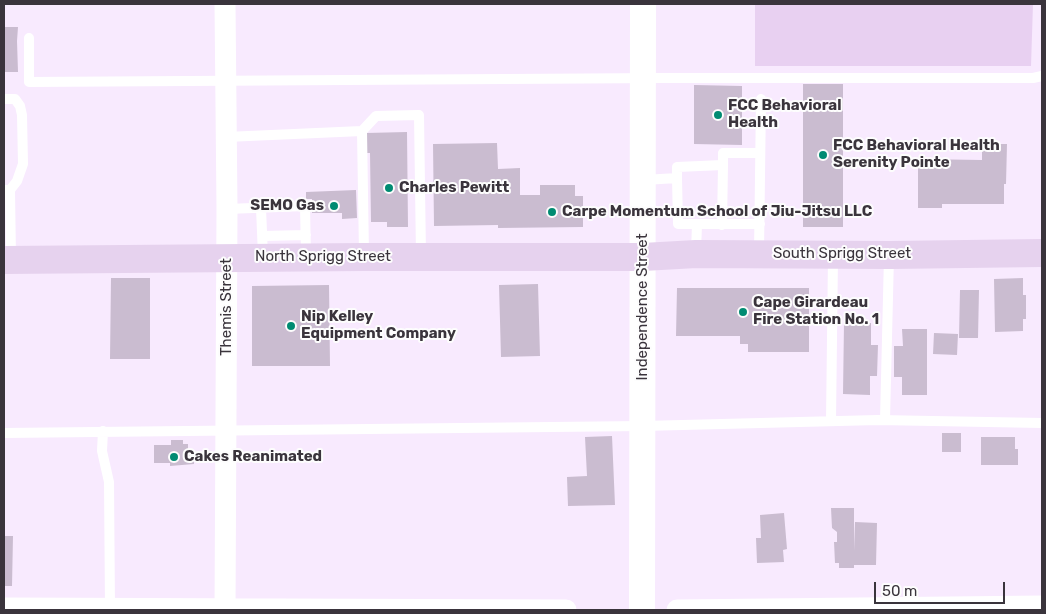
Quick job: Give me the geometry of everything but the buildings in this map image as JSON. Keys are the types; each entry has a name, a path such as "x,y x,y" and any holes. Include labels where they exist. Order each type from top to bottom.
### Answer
{"main road":[{"name":"North Sprigg Street","path":"8,260 227,258 263,247 306,246 364,257 642,257"},
{"name":"South Sprigg Street","path":"642,257 696,254 890,255 1042,253"}],"street":[{"name":"Themis Street","path":"225,609 228,209 226,4"},
{"name":"Independence Street","path":"642,610 643,4"},
{"path":"677,610 1042,606"},
{"path":"4,608 566,610"}],"lane":[{"path":"29,38 29,82 643,78 1034,78 1042,76"},
{"path":"4,99 15,99 20,106 22,115 22,164 17,181 7,190 8,260"},
{"path":"759,254 761,99"},
{"path":"364,257 362,131 376,116 419,115 421,257"},
{"path":"226,137 362,131"},
{"path":"722,224 723,153 760,153"},
{"path":"723,165 677,167 678,224 760,224"},
{"path":"644,180 677,178"},
{"path":"228,209 305,206 306,246"},
{"path":"261,208 263,247"},
{"path":"696,224 696,254"},
{"path":"831,421 833,254"},
{"path":"886,420 890,255"},
{"path":"4,433 643,426 886,420 1042,423"},
{"path":"103,432 102,451 108,482 110,609"}],"shaded area":[{"path":"755,4 1033,4 1031,66 755,66"}],"place":[{"name":"FCC Behavioral Health","path":"718,115"},
{"name":"FCC Behavioral Health Serenity Pointe","path":"823,155"},
{"name":"Charles Pewitt","path":"389,188"},
{"name":"SEMO Gas","path":"334,206"},
{"name":"Carpe Momentum School of Jiu-Jitsu LLC","path":"552,212"},
{"name":"Cape Girardeau Fire Station No. 1","path":"743,312"},
{"name":"Nip Kelley Equipment Company","path":"291,326"},
{"name":"Cakes Reanimated","path":"174,457"}]}
